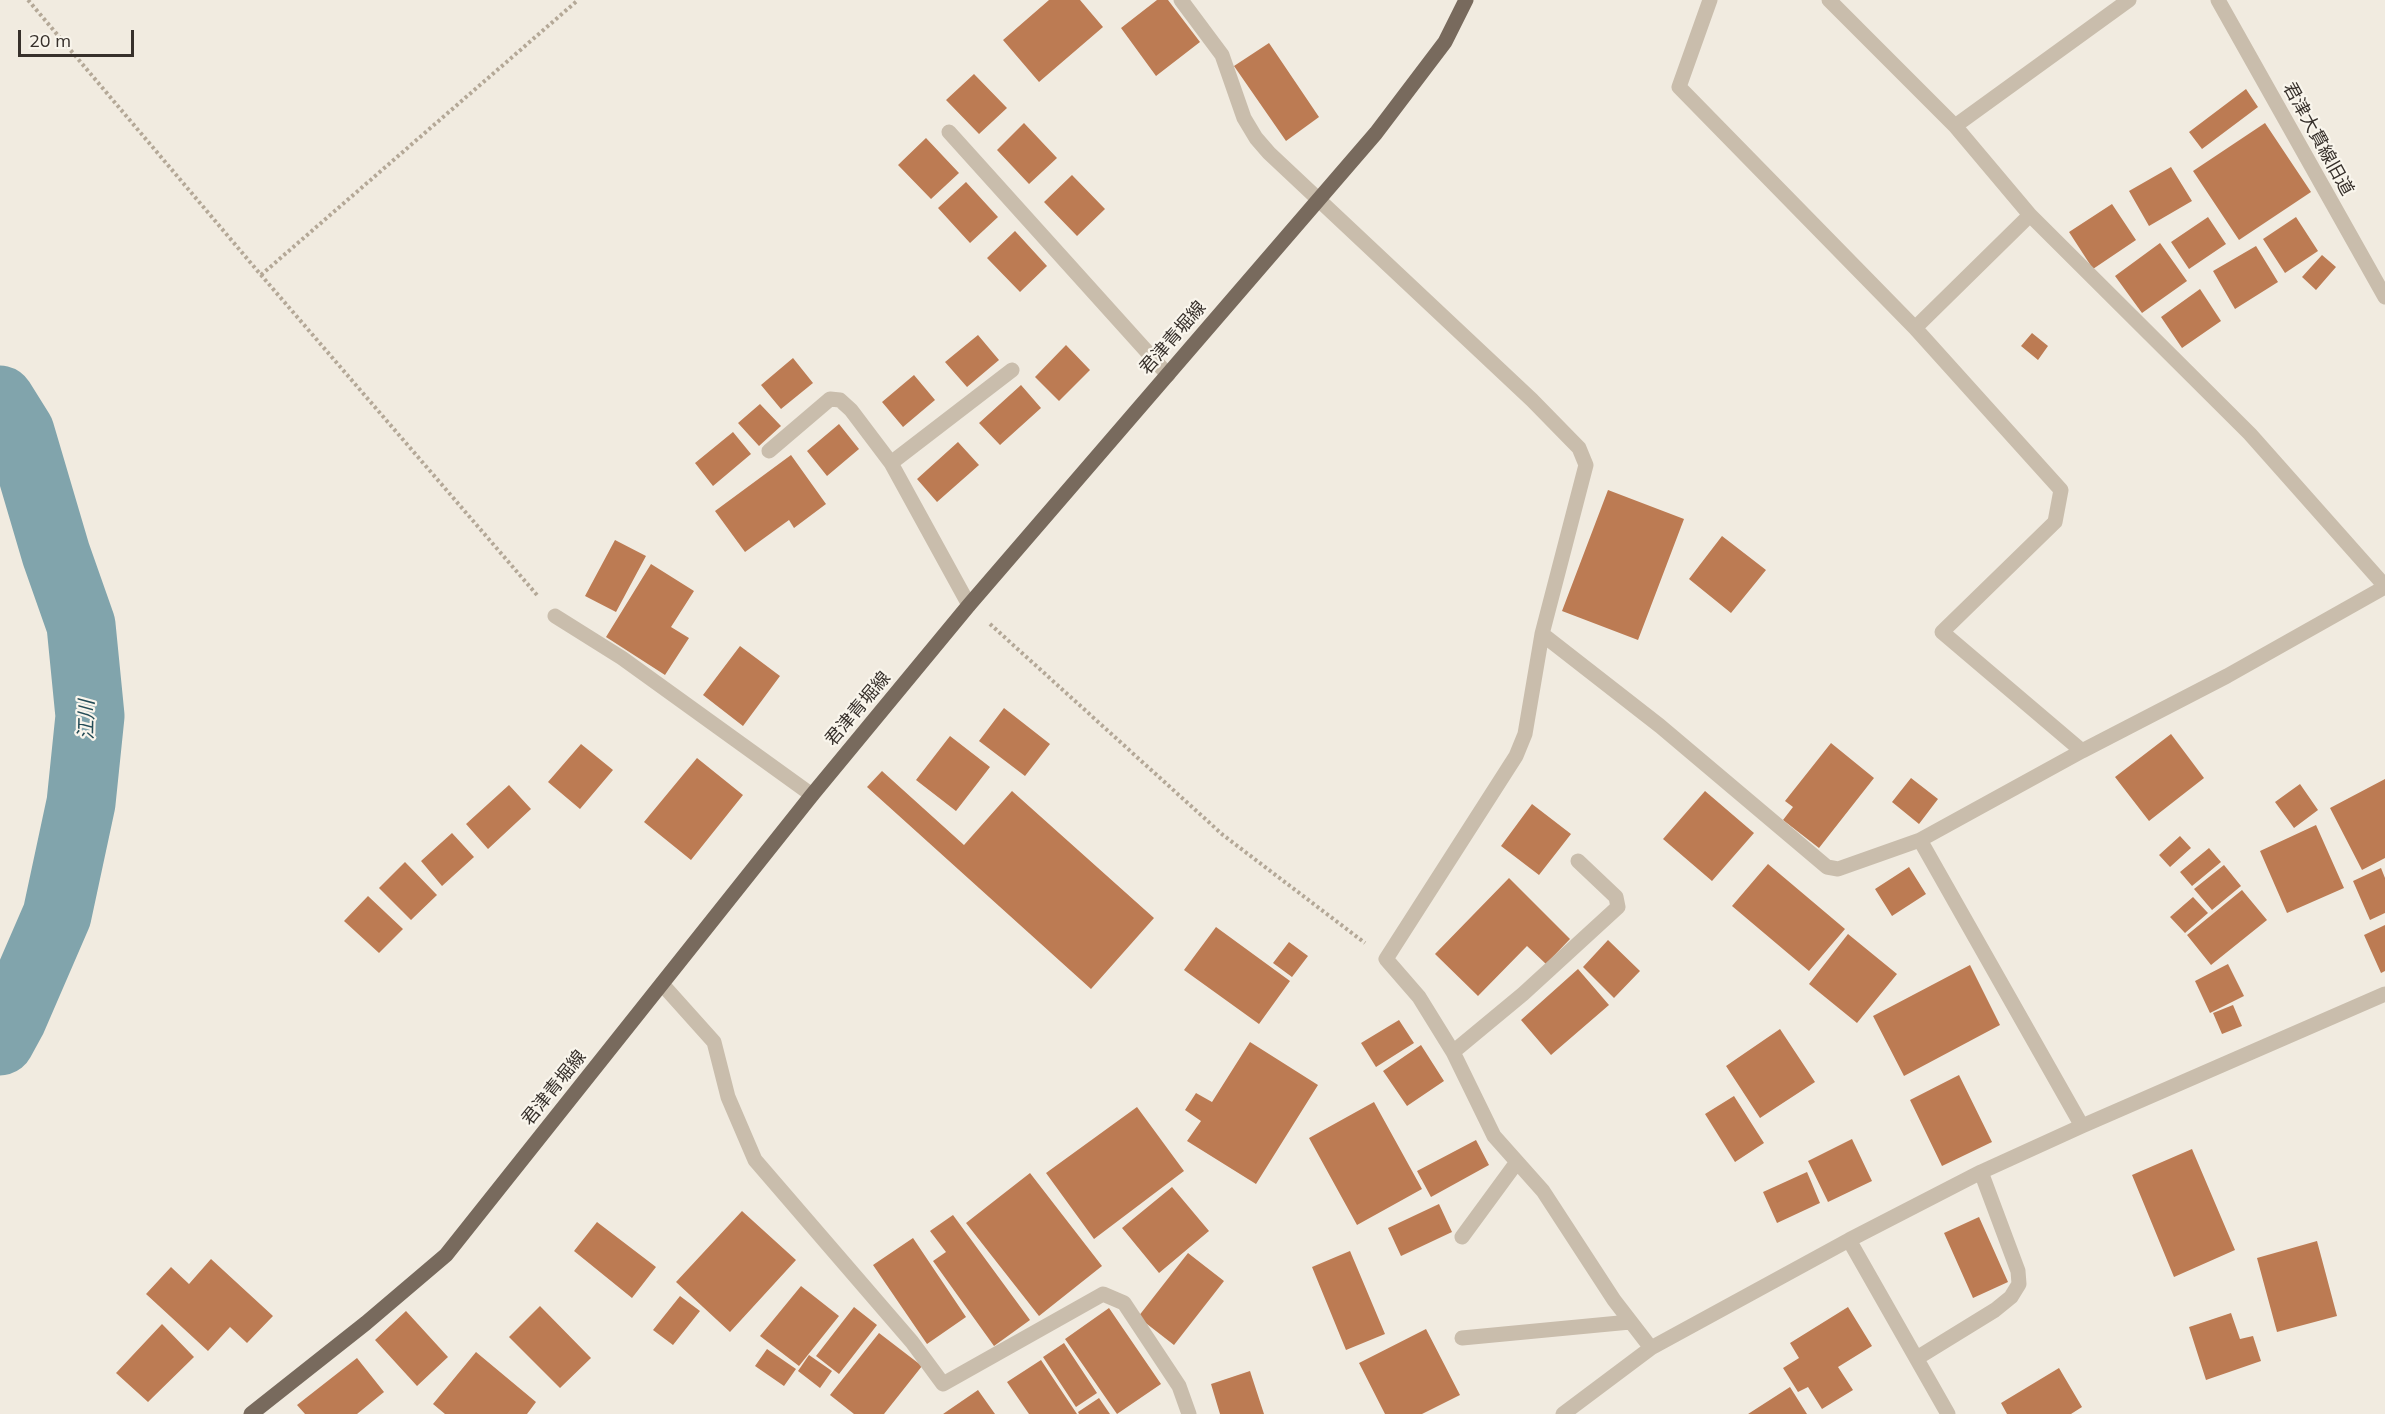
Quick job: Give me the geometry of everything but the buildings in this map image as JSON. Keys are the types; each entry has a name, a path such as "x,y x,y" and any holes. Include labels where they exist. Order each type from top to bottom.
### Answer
{"main road":[{"name":"君津青堀線","path":"251,1414 366,1323 446,1255 812,795 969,605 1376,133 1445,42 1466,0"}],"street":[{"path":"1181,0 1222,55 1244,118 1256,138 1269,153 1532,400 1579,448 1586,465 1542,634 1525,734 1516,756 1386,959 1419,996 1453,1052 1494,1136 1544,1191 1614,1300 1651,1348"},
{"path":"1710,0 1679,87 1915,328 2061,490 2055,522 1941,632 2082,751"},
{"path":"1542,634 1660,726 1827,867 1839,869 1920,840 2082,751 2227,676 2385,587 2250,434 2030,215 1954,126 1829,0"},
{"path":"1954,126 2129,0"},
{"name":"君津大貫線旧道","path":"2217,0 2385,297"},
{"path":"949,132 1168,375"},
{"path":"1915,328 2030,215"},
{"path":"891,463 1012,370"},
{"path":"769,452 830,399 840,400 851,410 891,463 969,605"},
{"path":"555,616 622,658 812,795"},
{"path":"1920,840 2082,1125"},
{"path":"1453,1052 1523,994 1618,907 1616,897 1578,861"},
{"path":"662,984 714,1042 728,1097 755,1160 912,1342 943,1384 1104,1294 1124,1303 1179,1386 1189,1414"},
{"path":"1563,1414 1651,1348 1981,1172 2082,1125 2385,994"},
{"path":"1462,1237 1517,1162"},
{"path":"1917,1358 1995,1310 2011,1297 2019,1284 2018,1271 1981,1172"},
{"path":"1850,1240 1948,1414"},
{"path":"1462,1338 1630,1322"}],"path":[{"path":"28,0 555,616"},
{"path":"261,275 578,0"},
{"path":"969,605 1223,835 1386,959"}],"waterway":[{"name":"江川","path":"0,400 20,432 56,554 81,625 90,716 81,803 57,915 12,1019 0,1041"}]}
